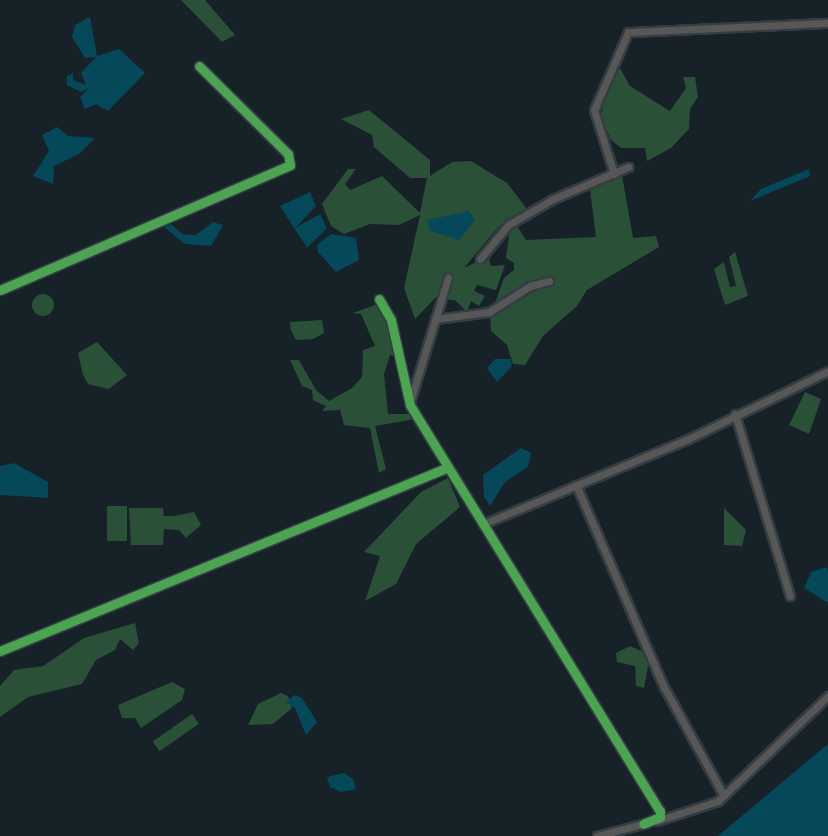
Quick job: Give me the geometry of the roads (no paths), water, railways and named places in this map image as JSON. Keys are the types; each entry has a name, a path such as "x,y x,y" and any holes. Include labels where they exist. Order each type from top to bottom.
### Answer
{"street":[{"path":"614,174 594,110 628,32 828,23"},
{"path":"0,290 290,165 288,154 199,66"},
{"path":"480,259 508,225 553,199 628,167"},
{"path":"410,405 448,278"},
{"path":"435,319 489,312 549,280"},
{"path":"378,299 391,320 410,405 660,811 660,817 643,824"},
{"path":"483,524 576,485 828,371"},
{"path":"735,414 790,596"},
{"path":"0,651 447,468"},
{"path":"576,485 664,687 724,796"},
{"path":"597,836 706,808 724,796 828,696"}],"water":[{"path":"90,17 97,56 119,49 145,73 108,111 96,104 85,109 80,97 90,87 81,92 67,85 67,76 73,73 73,80 86,85 81,73 96,57 85,58 72,37 75,25"},
{"path":"57,127 68,136 95,138 79,154 54,166 53,184 33,176 49,151 42,135"},
{"path":"809,169 810,176 750,201 761,189"},
{"path":"310,192 316,206 295,228 320,214 327,228 307,248 280,206"},
{"path":"469,211 475,220 459,240 430,231 427,220"},
{"path":"213,222 223,225 211,246 185,244 164,227 171,224 182,234 196,235"},
{"path":"331,234 356,238 359,260 336,272 318,252 317,245"},
{"path":"495,359 511,359 512,366 497,382 487,368"},
{"path":"521,448 531,453 528,467 505,482 490,506 484,497 483,475"},
{"path":"14,463 48,482 48,498 0,495 0,466"},
{"path":"827,567 828,603 804,588 811,572"},
{"path":"295,695 302,698 317,722 306,735 295,708 285,702"},
{"path":"828,744 828,836 718,836"},
{"path":"344,773 353,779 356,789 341,792 330,787 327,777"}]}
